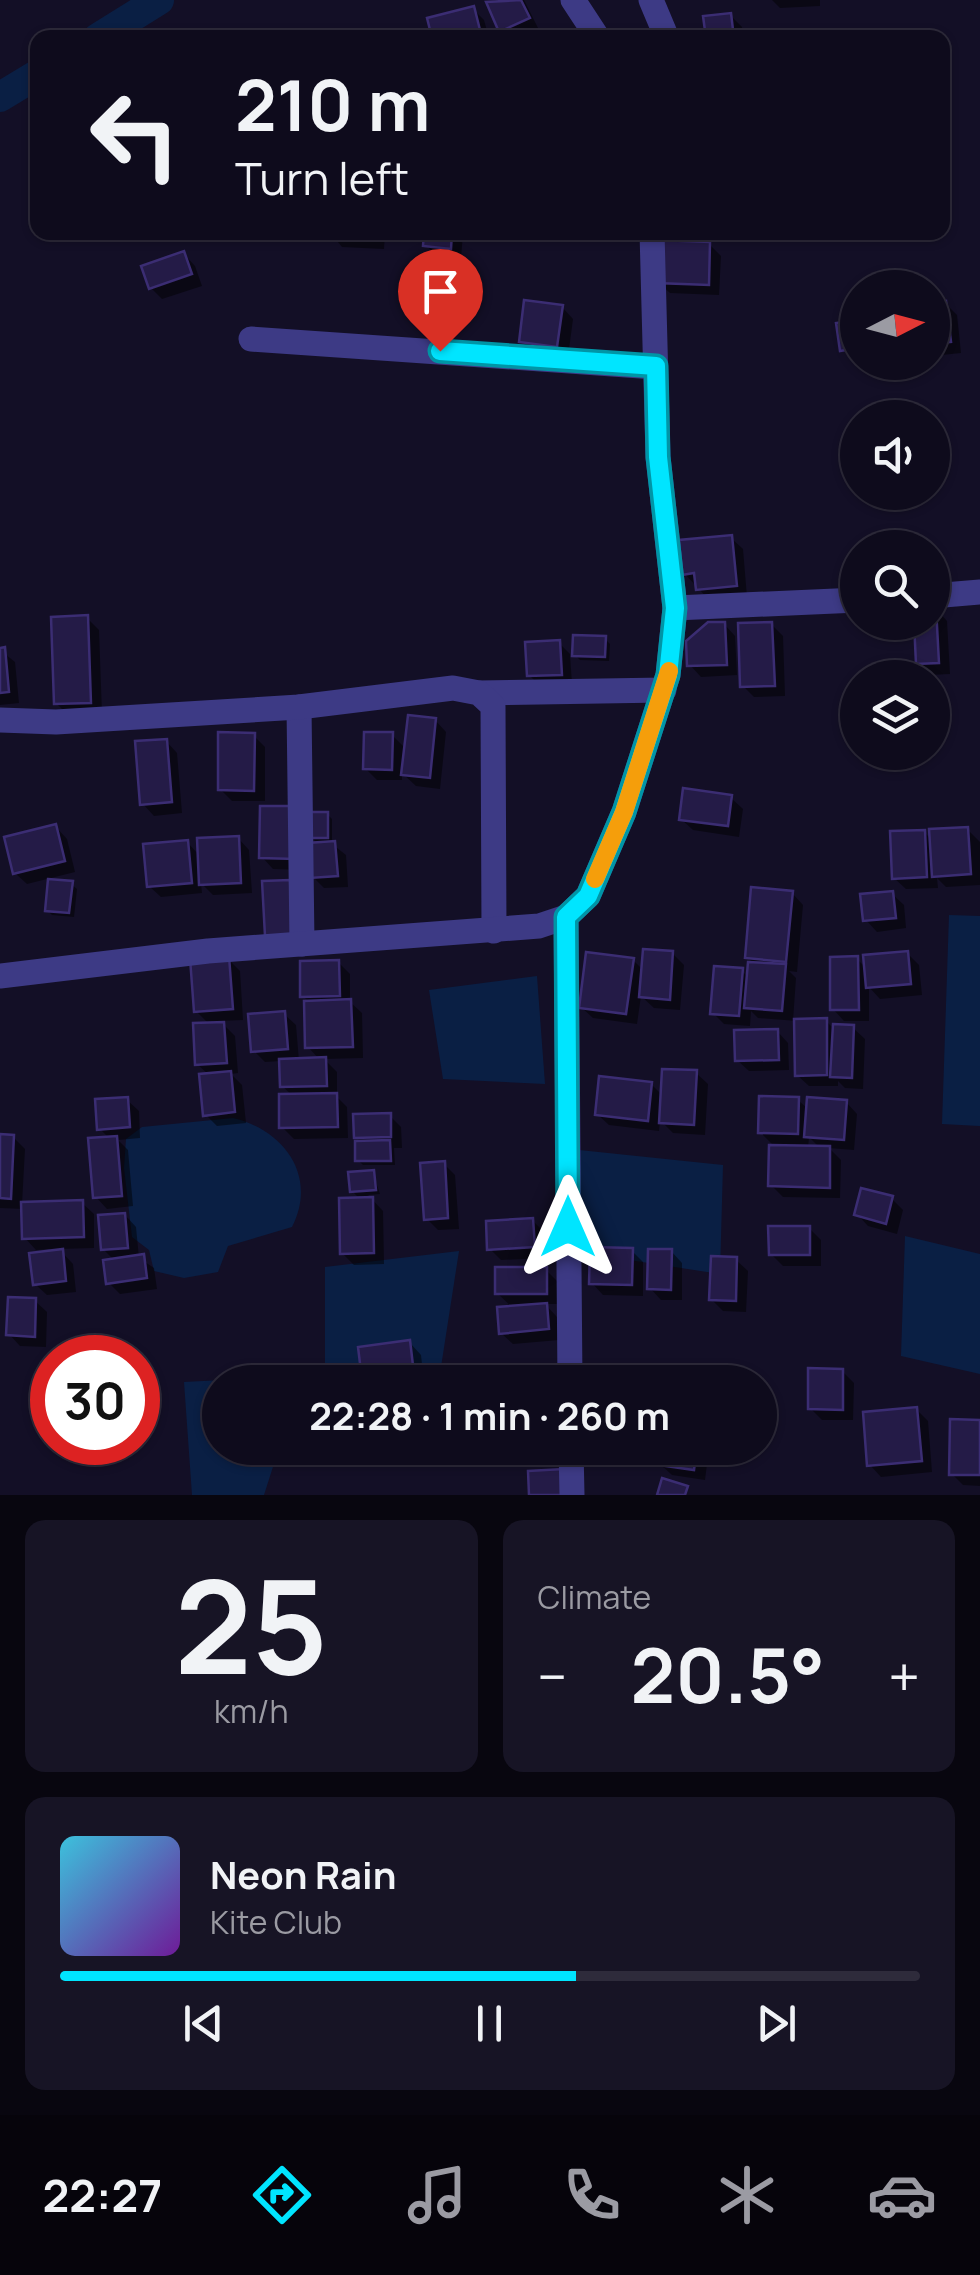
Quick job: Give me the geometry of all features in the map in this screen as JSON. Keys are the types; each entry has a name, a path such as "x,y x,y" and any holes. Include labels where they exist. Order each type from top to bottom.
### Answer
{"street":[{"path":"573,0 593,30"},
{"path":"652,0 664,30"},
{"path":"0,976 19,970 302,944 494,931 566,917 588,896 624,812 664,690 675,608 658,457 652,240"},
{"path":"251,339 656,366"},
{"path":"950,594 980,592"},
{"path":"675,608 840,601"},
{"path":"0,720 56,722 299,708 453,688 479,693 664,690"},
{"path":"479,693 493,706 494,931"},
{"path":"299,708 302,944"},
{"path":"566,917 570,1365"},
{"path":"571,1465 572,1495"}],"water":[{"path":"949,915 980,916 980,1126 942,1124"},
{"path":"537,976 545,1084 443,1079 429,990"},
{"path":"233,1118 267,1133 291,1158 301,1190 292,1227 228,1246 218,1272 184,1278 154,1271 149,1250 132,1237 124,1168 126,1139 142,1127"},
{"path":"560,1148 723,1165 720,1274 558,1249"},
{"path":"905,1236 980,1254 980,1374 901,1356"},
{"path":"459,1251 441,1365 325,1364 325,1267"},
{"path":"202,1381 202,1465 274,1465 264,1495 192,1495 184,1382"}],"building":[{"path":"521,0 530,18 498,30 486,2"},
{"path":"474,6 480,30 430,30 427,18"},
{"path":"731,13 733,30 705,30 703,16"},
{"path":"423,240 452,240 451,249 423,246"},
{"path":"658,240 710,242 709,285 656,283"},
{"path":"184,251 192,274 149,289 141,266"},
{"path":"524,300 563,305 557,347 519,342"},
{"path":"732,535 737,586 696,590 694,573 682,575 679,540"},
{"path":"88,615 91,703 54,704 51,617"},
{"path":"708,622 725,622 727,665 687,666 686,641"},
{"path":"772,622 775,686 740,687 738,623"},
{"path":"573,635 606,636 605,657 572,656"},
{"path":"560,640 562,675 527,676 525,642"},
{"path":"915,640 938,640 939,660 916,660"},
{"path":"5,647 9,692 0,693 0,648"},
{"path":"408,715 436,718 430,778 401,775"},
{"path":"218,732 255,733 254,791 218,790"},
{"path":"364,732 393,732 392,770 363,769"},
{"path":"167,739 172,802 140,805 135,741"},
{"path":"683,788 732,795 728,826 679,820"},
{"path":"260,806 296,806 296,859 259,858"},
{"path":"309,812 328,812 328,838 308,838"},
{"path":"56,824 65,861 13,874 4,837"},
{"path":"968,827 971,874 932,877 929,829"},
{"path":"925,830 927,877 892,879 890,831"},
{"path":"239,836 241,883 199,885 197,838"},
{"path":"188,840 192,883 147,887 143,844"},
{"path":"335,841 338,876 310,878 307,843"},
{"path":"48,879 73,881 69,913 45,911"},
{"path":"290,880 292,935 265,936 262,881"},
{"path":"751,887 793,891 786,962 745,958"},
{"path":"893,891 896,918 863,921 860,894"},
{"path":"643,949 673,951 670,1000 639,997"},
{"path":"908,951 911,984 866,988 863,955"},
{"path":"586,952 634,958 626,1014 579,1008"},
{"path":"229,956 233,1009 194,1012 190,958"},
{"path":"858,956 859,1010 830,1010 830,957"},
{"path":"339,960 340,996 300,997 300,961"},
{"path":"748,962 786,964 782,1011 744,1008"},
{"path":"714,966 743,968 739,1016 710,1014"},
{"path":"351,999 353,1047 305,1048 304,1001"},
{"path":"285,1011 288,1049 251,1052 248,1014"},
{"path":"827,1018 827,1075 795,1076 794,1019"},
{"path":"224,1022 227,1063 195,1065 193,1023"},
{"path":"833,1024 854,1025 852,1078 830,1077"},
{"path":"778,1029 779,1060 735,1061 734,1030"},
{"path":"326,1057 327,1086 280,1087 279,1059"},
{"path":"662,1069 697,1070 694,1125 659,1123"},
{"path":"231,1071 235,1112 203,1116 199,1074"},
{"path":"599,1076 652,1082 648,1121 595,1115"},
{"path":"337,1093 338,1127 279,1128 279,1094"},
{"path":"759,1096 799,1097 798,1134 758,1133"},
{"path":"128,1097 130,1127 97,1130 95,1099"},
{"path":"807,1097 847,1100 844,1140 804,1137"},
{"path":"391,1113 391,1137 354,1138 353,1114"},
{"path":"0,1134 14,1135 11,1199 0,1198"},
{"path":"117,1136 122,1196 93,1198 88,1138"},
{"path":"390,1140 391,1161 355,1161 355,1141"},
{"path":"769,1145 830,1146 830,1188 768,1186"},
{"path":"445,1161 448,1218 424,1220 420,1163"},
{"path":"374,1170 376,1190 350,1192 348,1172"},
{"path":"861,1188 893,1196 886,1224 854,1215"},
{"path":"373,1197 374,1253 340,1254 339,1198"},
{"path":"83,1200 84,1237 22,1239 21,1202"},
{"path":"125,1213 128,1248 101,1250 98,1215"},
{"path":"533,1218 535,1247 487,1250 486,1221"},
{"path":"768,1226 810,1226 810,1255 769,1255"},
{"path":"590,1247 633,1248 632,1285 589,1284"},
{"path":"63,1249 66,1281 33,1285 29,1253"},
{"path":"648,1249 672,1249 671,1290 647,1289"},
{"path":"144,1254 147,1278 106,1284 103,1260"},
{"path":"711,1256 737,1257 736,1301 709,1300"},
{"path":"495,1267 547,1267 547,1294 495,1294"},
{"path":"8,1297 36,1298 35,1335 6,1335"},
{"path":"547,1303 549,1329 499,1334 497,1307"},
{"path":"410,1340 413,1365 360,1365 358,1347"},
{"path":"808,1368 843,1369 843,1410 808,1409"},
{"path":"917,1407 922,1461 867,1466 863,1412"},
{"path":"950,1419 980,1420 980,1475 949,1475"},
{"path":"658,1465 695,1465 694,1470"},
{"path":"564,1469 565,1495 529,1495 528,1471"},
{"path":"662,1478 688,1486 685,1495 657,1495"}],"waterway":[{"path":"111,30 159,0"},
{"path":"0,97 30,79"}],"slow traffic":[{"path":"595,879 624,812 669,671"}],"route":[{"path":"440,351 656,366 658,457 675,608 668,675 624,812 588,896 566,917 568,1227"}]}
